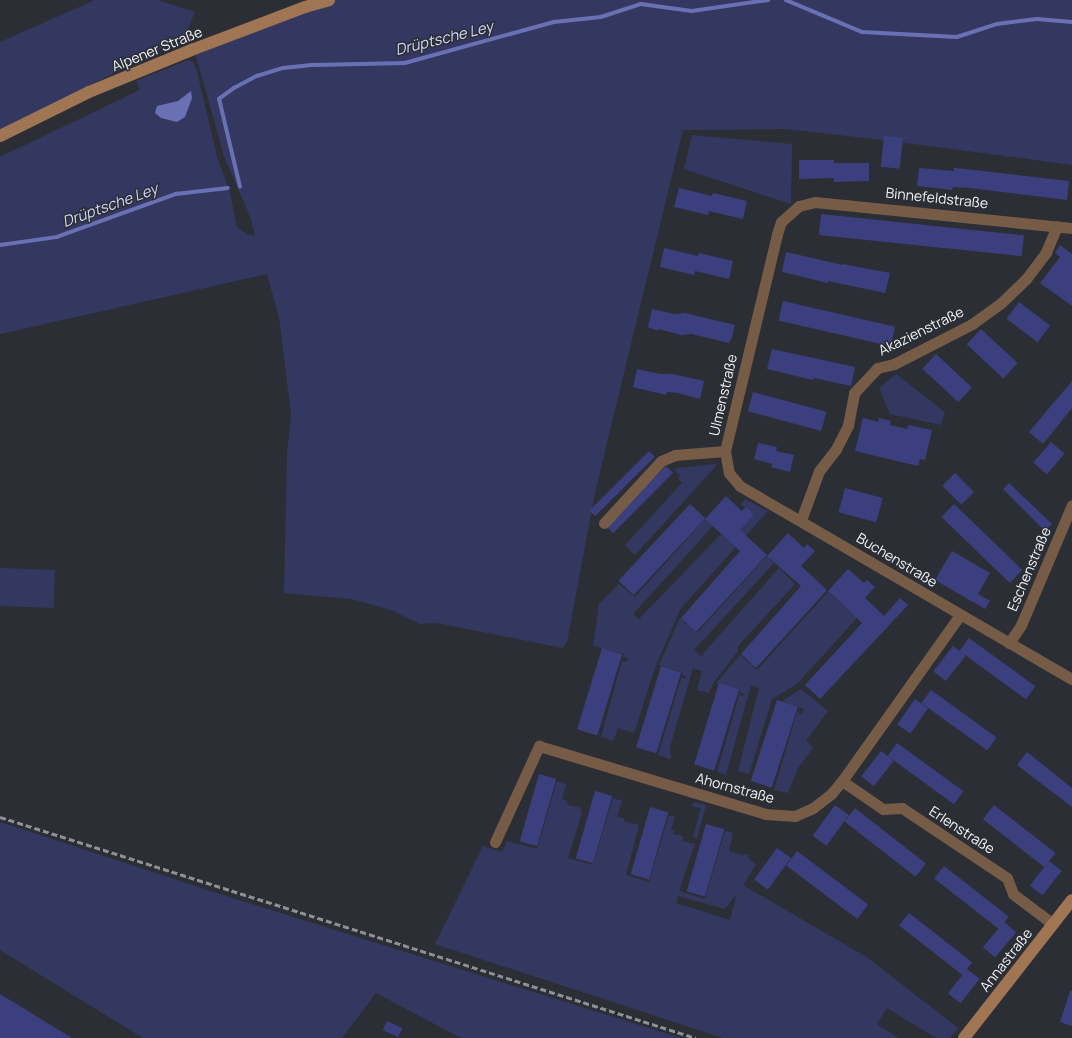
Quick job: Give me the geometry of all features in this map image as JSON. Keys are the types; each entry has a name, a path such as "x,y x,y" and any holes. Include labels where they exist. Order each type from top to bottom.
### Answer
{"street":[{"name":"Alpener Straße","path":"0,136 96,89 194,49 305,7 329,0"},
{"name":"Binnefeldstraße","path":"799,206 814,202 1072,228"},
{"name":"Ulmenstraße","path":"604,523 661,460 675,455 725,452 776,234 781,222 799,206"},
{"name":"Akazienstraße","path":"801,520 819,471 836,450 848,425 854,394 877,368 894,364 972,324 1000,303 1026,279 1046,252 1057,226"},
{"name":"Buchenstraße","path":"725,452 729,473 740,486 801,520 960,615 1072,679"},
{"name":"Eschenstraße","path":"1009,643 1021,625 1072,504"},
{"name":"Ahornstraße","path":"495,842 539,746 765,814 795,816 813,808 831,794 842,781 960,615"},
{"name":"Erlenstraße","path":"842,781 883,809 902,808 1007,878 1013,894 1053,924"},
{"name":"Annastraße","path":"964,1038 1072,900"}],"shaded area":[{"path":"95,0 157,0 195,12 184,38 0,130 0,42"},
{"path":"329,0 1072,0 1072,165 787,129 683,130 596,488 567,642 563,648 437,623 420,624 391,610 351,599 284,593 287,454 291,414 279,317 267,274 0,334 0,157 140,90 136,81 188,60 193,62 197,71 217,157 230,192 236,224 238,228 248,235 255,236 251,219 224,156 194,49"},
{"path":"191,91 192,98 185,117 177,122 161,118 155,113 157,106 178,101"},
{"path":"692,135 792,144 791,204 684,169"},
{"path":"896,374 945,412 941,425 890,414 879,388"},
{"path":"716,464 716,466 635,555 625,545 682,483 678,478 680,475 674,470 678,468"},
{"path":"745,499 768,511 681,608 656,665 634,733 618,728 613,741 601,737 622,661 626,662 628,658 623,657 624,654 593,646 599,604 619,584 635,597 705,519 713,526 633,614 639,619 721,534 729,541 754,515 741,504"},
{"path":"767,556 774,563 694,650 701,656 779,568 795,584 738,646 738,651 714,682 709,693 697,690 702,671 693,668 670,747 671,759 658,755 681,678 685,678 686,676 682,675 682,672 659,665 680,618 697,633"},
{"path":"0,568 55,570 54,608 0,606"},
{"path":"828,592 857,618 798,683 772,699 749,774 738,771 759,688 751,685 726,775 717,772 739,695 743,696 744,694 740,692 739,689 716,683 740,655 757,670"},
{"path":"801,689 828,711 806,741 813,748 798,768 788,793 774,790 797,712 802,714 804,709 782,701"},
{"path":"557,781 566,784 562,799 567,801 568,805 581,808 580,812 582,813 568,858 593,865 613,798 622,801 617,817 624,818 624,821 639,825 626,875 649,882 669,815 675,817 671,830 674,830 673,834 683,836 682,841 695,844 679,891 705,899 725,831 733,833 729,851 741,855 748,854 748,858 756,865 743,885 868,958 958,1028 950,1038 936,1038 887,1008 877,1024 898,1038 723,1038 435,944 483,846 502,852 507,841 537,849","holes":["737,893 730,920 676,903 678,896 725,909"]},
{"path":"693,802 706,805 697,838 693,837 701,808 692,806"},
{"path":"0,822 226,896 681,1038 461,1038 376,993 342,1038 143,1038 0,950"}],"building":[{"path":"884,136 903,138 900,169 881,167"},
{"path":"799,160 834,160 834,163 869,163 869,181 834,182 834,178 799,179"},
{"path":"919,168 954,171 954,168 1069,181 1067,200 970,188 953,187 952,190 917,186"},
{"path":"679,188 712,196 713,193 747,201 743,219 709,211 708,215 674,207"},
{"path":"821,214 1024,235 1022,256 819,235"},
{"path":"1060,245 1072,254 1072,306 1040,283 1060,257 1055,253"},
{"path":"664,248 698,256 699,253 733,261 729,279 695,271 694,275 660,267"},
{"path":"786,252 843,265 890,273 885,293 828,281 828,283 782,272"},
{"path":"783,301 895,327 891,346 779,320"},
{"path":"1019,302 1050,325 1038,342 1006,319"},
{"path":"652,309 674,314 685,313 735,325 732,337 729,343 692,334 681,335 659,329 659,331 648,327"},
{"path":"981,329 1018,363 1003,378 967,344"},
{"path":"772,349 855,367 851,386 814,378 813,380 767,369"},
{"path":"936,354 972,387 958,402 922,369"},
{"path":"637,369 660,374 673,374 704,381 700,399 678,393 667,392 666,395 633,387"},
{"path":"1072,381 1072,408 1043,444 1029,432"},
{"path":"753,392 826,412 821,431 748,411"},
{"path":"863,418 878,422 879,418 891,421 890,425 907,429 908,425 932,430 925,460 920,459 918,466 855,451"},
{"path":"1051,442 1065,454 1047,474 1033,462"},
{"path":"758,443 777,447 776,451 794,455 790,472 771,467 772,464 754,459"},
{"path":"649,451 655,457 595,516 590,510"},
{"path":"666,466 673,473 613,533 606,526"},
{"path":"955,473 974,492 961,505 942,486"},
{"path":"1009,483 1052,524 1045,531 1003,489"},
{"path":"845,488 883,498 876,522 839,512"},
{"path":"726,496 742,511 746,507 754,515 740,530 767,555 696,632 681,618 740,551 705,519"},
{"path":"690,504 705,518 634,595 618,581"},
{"path":"954,504 1022,570 1010,583 941,517"},
{"path":"788,533 804,548 807,544 815,551 801,566 827,590 756,668 741,654 801,586 767,556"},
{"path":"952,551 990,573 978,594 990,601 985,609 935,580"},
{"path":"848,569 864,583 867,580 875,587 865,598 884,616 900,598 908,605 820,699 805,685 862,623 828,591"},
{"path":"969,638 1035,686 1026,699 960,651"},
{"path":"953,646 966,656 946,681 933,671"},
{"path":"602,648 622,654 597,735 577,729"},
{"path":"661,666 681,672 656,753 636,747"},
{"path":"719,683 739,689 714,770 694,764"},
{"path":"931,690 997,738 987,751 922,703"},
{"path":"915,699 928,708 910,734 897,724"},
{"path":"777,700 798,707 772,788 751,781"},
{"path":"897,743 963,791 954,804 888,756"},
{"path":"881,751 894,761 874,786 861,776"},
{"path":"1027,752 1072,788 1072,807 1017,765"},
{"path":"539,774 556,779 537,846 520,841"},
{"path":"595,791 612,796 593,863 576,858"},
{"path":"835,805 849,815 826,846 813,836"},
{"path":"994,805 1055,853 1044,867 983,819"},
{"path":"650,807 668,812 649,880 631,874"},
{"path":"855,808 926,863 915,877 845,821"},
{"path":"706,824 724,829 705,897 687,891"},
{"path":"777,848 791,858 768,890 754,880"},
{"path":"797,851 868,905 857,919 786,865"},
{"path":"1049,861 1062,871 1043,895 1030,885"},
{"path":"944,866 1009,916 999,929 934,879"},
{"path":"909,913 972,962 962,975 899,926"},
{"path":"1004,922 1016,932 995,958 983,947"},
{"path":"967,969 980,979 961,1003 948,993"},
{"path":"1070,991 1072,991 1072,1026 1060,1022"},
{"path":"0,994 72,1038 0,1038"},
{"path":"387,1021 402,1028 398,1037 383,1030"}],"waterway":[{"name":"Drüptsche Ley","path":"240,187 219,99 234,88 257,76 283,68 314,65 405,63 554,22 601,17 641,4 692,11 768,0"},
{"name":"Drüptsche Ley","path":"786,0 862,32 957,37 997,24 1037,19 1072,22"},
{"name":"Drüptsche Ley","path":"0,245 57,237 176,194 228,188"}],"railway":[{"path":"0,817 696,1038"}]}
